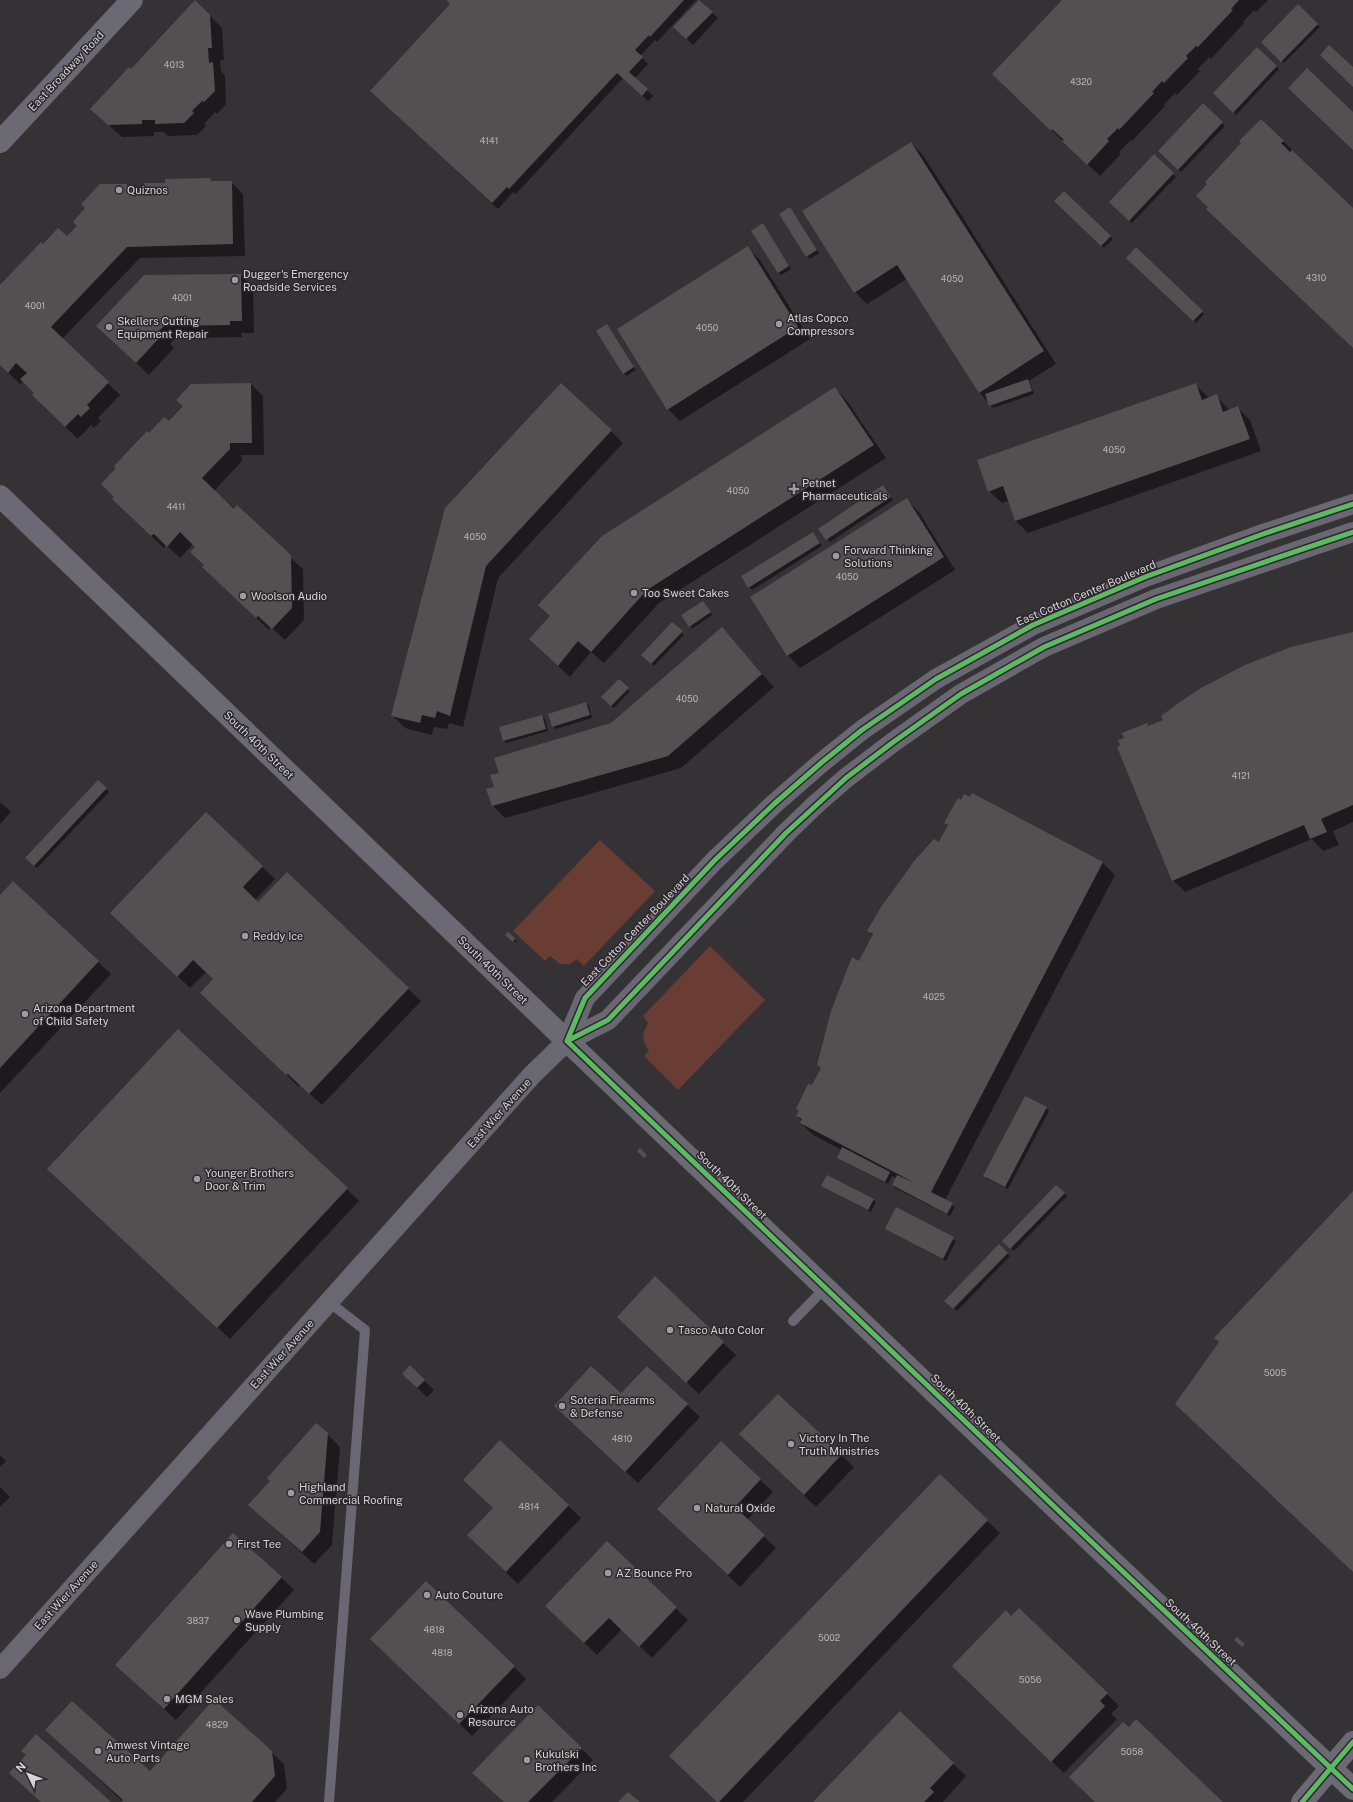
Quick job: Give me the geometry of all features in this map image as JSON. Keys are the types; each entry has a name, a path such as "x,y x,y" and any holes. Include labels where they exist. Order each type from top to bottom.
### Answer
{"main road":[{"name":"East Broadway Road","path":"0,142 132,0"},
{"name":"South 40th Street","path":"0,496 567,1041 1062,1514 1353,1789"},
{"path":"1302,1802 1353,1742"}],"street":[{"name":"East Cotton Center Boulevard","path":"567,1041 585,998 715,860 774,804 821,763 862,730 936,679 1033,625 1145,577 1263,534 1353,504"},
{"path":"567,1041 608,1020 786,833 841,783 892,743 961,694 1044,647 1156,599 1353,532"},
{"name":"East Wier Avenue","path":"0,1669 532,1075 567,1041"}],"lane":[{"path":"793,1321 826,1287"},
{"path":"329,1302 365,1330 329,1802"}],"shaded area":[{"path":"600,840 655,891 584,966 577,959 570,964 560,964 550,956 545,961 513,931"},
{"path":"710,946 765,1000 678,1090 644,1056 649,1051 643,1037 644,1030 648,1023 643,1016"}],"building":[{"path":"195,0 210,15 212,48 208,48 209,63 213,62 215,91 192,111 194,113 184,123 155,124 155,120 142,120 142,124 108,125 90,109 129,67 131,69"},
{"path":"684,0 650,37 649,35 635,50 643,57 629,72 648,89 642,96 617,73 509,189 507,187 492,203 370,91 450,4 447,1"},
{"path":"699,0 713,12 686,39 673,27"},
{"path":"1062,0 1239,0 1231,9 1233,10 1198,47 1196,46 1186,56 1188,58 1164,83 1162,81 1152,92 1154,93 1119,130 1118,128 1107,139 1109,141 1087,165 1062,141 1064,140 1052,129 1051,131 992,74"},
{"path":"1298,4 1318,24 1281,62 1261,42"},
{"path":"1329,45 1353,67 1353,87 1320,55"},
{"path":"1257,47 1277,66 1233,113 1213,93"},
{"path":"1307,68 1353,112 1353,150 1288,88"},
{"path":"1203,103 1223,122 1178,170 1158,151"},
{"path":"1261,119 1284,141 1281,143 1290,152 1292,150 1353,208 1353,348 1206,209 1208,207 1196,196 1207,184 1205,182 1241,143 1239,141"},
{"path":"911,142 1044,351 979,393 897,265 854,293 802,211"},
{"path":"1154,154 1174,173 1129,221 1109,202"},
{"path":"210,178 211,181 232,181 233,244 127,247 51,327 109,382 87,405 90,408 81,417 78,414 65,427 32,395 34,393 20,379 27,373 16,363 8,373 0,365 0,285 41,242 43,244 58,228 67,236 77,226 73,222 85,208 81,204 100,184 127,184 127,190 144,189 144,183 165,183 165,179"},
{"path":"1064,191 1111,236 1101,246 1054,201"},
{"path":"790,207 817,250 806,257 779,214"},
{"path":"763,223 789,266 778,273 751,231"},
{"path":"748,246 798,327 667,410 617,329"},
{"path":"1136,247 1203,311 1193,321 1126,258"},
{"path":"241,274 242,321 230,321 230,325 173,326 169,321 158,332 162,335 136,363 96,326 144,275"},
{"path":"607,324 634,367 623,374 596,331"},
{"path":"1028,379 1032,391 989,406 985,394"},
{"path":"251,383 252,443 230,443 230,449 202,478 234,509 237,505 291,555 292,608 272,629 258,616 256,618 202,567 204,565 190,552 195,547 180,532 167,547 154,534 151,536 112,499 114,497 101,484 116,468 114,466 147,431 149,433 164,417 169,421 183,406 176,400 191,384"},
{"path":"561,383 612,430 486,566 450,716 437,711 435,718 422,715 420,723 391,716 445,508"},
{"path":"1196,383 1202,400 1217,394 1223,412 1238,406 1250,439 1015,521 1003,486 988,492 977,460"},
{"path":"835,387 874,445 647,590 591,652 578,641 558,666 529,639 550,616 538,605 602,536"},
{"path":"883,485 891,497 826,540 818,529"},
{"path":"907,498 944,557 787,656 750,597"},
{"path":"813,532 820,543 748,588 741,576"},
{"path":"703,601 711,612 689,627 681,615"},
{"path":"672,622 683,631 651,664 641,655"},
{"path":"722,627 762,674 668,756 492,806 486,789 494,787 490,775 499,773 494,758 611,723"},
{"path":"1353,632 1353,805 1321,819 1327,832 1310,839 1304,825 1172,881 1117,747 1120,745 1118,740 1124,738 1122,733 1147,723 1148,726 1163,720 1161,716 1180,702 1201,688 1245,665 1291,647"},
{"path":"619,679 629,688 611,706 601,697"},
{"path":"586,702 590,715 552,727 548,714"},
{"path":"542,715 546,729 503,741 499,727"},
{"path":"98,780 107,788 34,866 25,858"},
{"path":"972,793 1103,862 931,1192 953,1203 947,1214 892,1185 897,1175 915,1183 800,1123 802,1119 796,1116 799,1110 796,1109 808,1084 812,1085 821,1068 817,1065 831,1011 852,957 859,961 873,934 867,931 881,907 915,860 934,839 939,842 948,825 944,823 958,798 961,800 964,794 970,797"},
{"name":"Reddy Ice","path":"206,812 263,866 243,887 258,902 287,872 409,988 309,1094 288,1074 286,1075 200,993 213,979 193,960 177,977 110,913"},
{"name":"Arizona Department of Child Safety","path":"13,881 99,961 0,1068 0,895"},
{"path":"508,932 515,938 513,942 505,935"},
{"name":"Younger Brothers Door & Trim","path":"178,1029 348,1188 217,1328 47,1169"},
{"path":"1025,1096 1047,1107 1005,1187 983,1176"},
{"path":"842,1147 890,1172 885,1182 837,1158"},
{"path":"640,1148 647,1155 644,1158 637,1151"},
{"path":"827,1175 874,1199 868,1210 821,1186"},
{"path":"1056,1185 1065,1193 1010,1249 1002,1241"},
{"path":"1353,1191 1353,1572 1175,1404 1219,1342 1214,1338"},
{"path":"896,1207 954,1237 943,1259 885,1229"},
{"path":"999,1244 1008,1253 953,1309 944,1301"},
{"name":"Tasco Auto Color","path":"655,1276 724,1342 686,1383 617,1317"},
{"path":"410,1365 425,1380 417,1388 402,1374"},
{"path":"591,1366 621,1393 647,1366 688,1404 625,1472 554,1406"},
{"name":"Victory In The Truth Ministries","path":"778,1394 842,1454 804,1495 739,1434"},
{"name":"Highland Commercial Roofing","path":"316,1423 328,1433 320,1532 302,1552 248,1505 270,1481 267,1478"},
{"path":"500,1440 569,1505 506,1572 467,1535 493,1508 463,1480"},
{"name":"Natural Oxide","path":"721,1441 761,1479 735,1507 765,1535 728,1575 657,1509"},
{"path":"940,1474 988,1520 719,1802 717,1802 669,1756"},
{"path":"233,1533 282,1577 164,1709 115,1665"},
{"name":"AZ Bounce Pro","path":"607,1541 677,1607 639,1647 609,1618 584,1643 545,1606"},
{"path":"426,1581 515,1666 459,1724 370,1639"},
{"path":"1019,1608 1108,1693 1100,1701 1105,1706 1051,1762 952,1666 1006,1610 1011,1616"},
{"path":"1237,1637 1245,1644 1242,1647 1234,1640"},
{"path":"214,1699 272,1751 275,1776 252,1802 121,1802 123,1800 45,1730 72,1701 150,1771"},
{"name":"Kukulski Brothers Inc","path":"538,1705 582,1748 528,1802 504,1802 472,1773"},
{"path":"900,1711 954,1763 930,1788 934,1792 924,1802 813,1802"},
{"path":"1136,1719 1223,1802 1095,1802 1069,1777 1123,1722 1129,1727"},
{"path":"36,1734 111,1802 41,1802 9,1773 26,1755 21,1751"},
{"path":"628,1792 640,1802 618,1802"}],"cycle path":[{"path":"567,1041 585,998 715,860 774,804 821,763 862,730 936,679 1033,625 1145,577 1263,534 1353,504"},
{"path":"567,1041 608,1020 786,833 846,778 961,694 1044,647 1156,599 1353,532"},
{"path":"567,1041 1062,1514 1353,1789"},
{"path":"1302,1802 1353,1742"}],"place":[{"name":"Quiznos","path":"119,190"},
{"name":"Dugger's Emergency Roadside Services","path":"235,280"},
{"name":"Atlas Copco Compressors","path":"779,324"},
{"name":"Skellers Cutting Equipment Repair","path":"109,327"},
{"name":"Petnet Pharmaceuticals","path":"794,489"},
{"name":"Forward Thinking Solutions","path":"836,556"},
{"name":"Too Sweet Cakes","path":"634,593"},
{"name":"Woolson Audio","path":"243,596"},
{"name":"Reddy Ice","path":"245,936"},
{"name":"Arizona Department of Child Safety","path":"25,1014"},
{"name":"Younger Brothers Door & Trim","path":"197,1179"},
{"name":"Tasco Auto Color","path":"670,1330"},
{"name":"Soteria Firearms & Defense","path":"562,1406"},
{"name":"Victory In The Truth Ministries","path":"791,1444"},
{"name":"Highland Commercial Roofing","path":"291,1493"},
{"name":"Natural Oxide","path":"697,1508"},
{"name":"First Tee","path":"229,1544"},
{"name":"AZ Bounce Pro","path":"608,1573"},
{"name":"Auto Couture","path":"427,1595"},
{"name":"Wave Plumbing Supply","path":"237,1620"},
{"name":"MGM Sales","path":"167,1699"},
{"name":"Arizona Auto Resource","path":"460,1715"},
{"name":"Amwest Vintage Auto Parts","path":"98,1751"},
{"name":"Kukulski Brothers Inc","path":"527,1760"}]}
